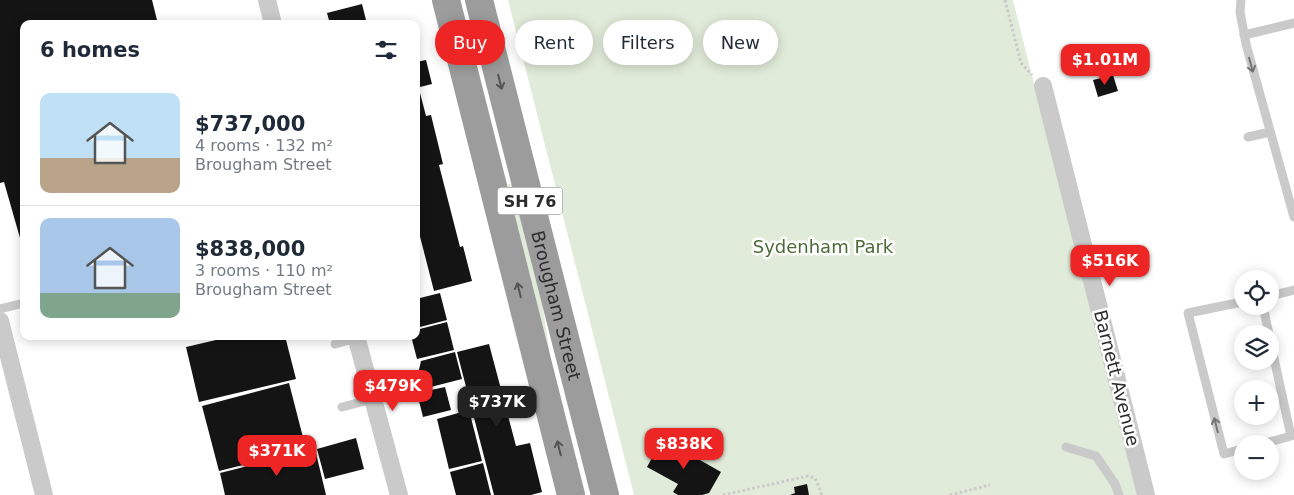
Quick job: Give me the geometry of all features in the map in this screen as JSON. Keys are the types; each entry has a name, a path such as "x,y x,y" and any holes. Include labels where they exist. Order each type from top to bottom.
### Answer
{"highway":[{"name":"Brougham Street","path":"446,0 571,495"},
{"name":"Brougham Street","path":"479,0 605,495"}],"street":[{"path":"267,0 272,20"},
{"name":"Barnett Avenue","path":"1043,86 1146,495"},
{"path":"0,321 44,495"},
{"path":"358,340 399,495"}],"lane":[{"path":"1241,0 1240,12 1244,35 1294,217"},
{"path":"1244,35 1294,23"},
{"path":"1248,137 1270,132"},
{"path":"1279,294 1294,290"},
{"path":"0,309 20,304"},
{"path":"1234,304 1188,314 1224,454 1234,451"},
{"path":"335,344 348,340"},
{"path":"1277,370 1291,436 1279,439"},
{"path":"342,407 373,399"},
{"path":"1066,446 1096,456 1115,484 1119,495"}],"path":[{"path":"1005,0 1021,63 1043,86"},
{"path":"723,495 808,476 815,478 822,495"},
{"path":"950,495 990,485"}],"green space":[{"name":"Sydenham Park","path":"508,0 1013,0 1137,495 634,495 525,65 593,65 593,20 515,20 515,28"},
{"path":"508,184 514,184 537,270 552,368 513,215"}],"building":[{"path":"0,0 152,0 157,20 20,20 20,238 4,182 0,183"},
{"path":"362,4 366,20 329,20 327,13"},
{"path":"426,60 432,84 420,87 420,61"},
{"path":"1113,75 1118,91 1098,97 1093,80"},
{"path":"420,93 426,116 431,115 443,164 439,165 460,247 463,246 472,281 434,291 420,237"},
{"path":"440,293 447,320 420,327 420,298"},
{"path":"447,322 454,350 417,359 412,340 420,340 420,329"},
{"path":"216,340 286,340 296,379 199,402 186,347"},
{"path":"489,344 516,446 530,443 542,492 531,495 494,495 457,352"},
{"path":"455,352 462,379 423,389 418,374 421,361"},
{"path":"289,383 306,449 219,471 202,406"},
{"path":"445,387 451,410 423,417 417,393"},
{"path":"469,410 482,461 449,469 437,419"},
{"path":"356,438 364,469 325,479 317,449"},
{"path":"665,440 721,472 709,493 702,495 678,495 673,492 678,484 647,467 659,445 662,445"},
{"path":"315,449 326,495 225,495 220,473"},
{"path":"483,463 491,495 456,495 450,472"},
{"path":"807,484 809,495 790,495 795,493 794,487"}]}
